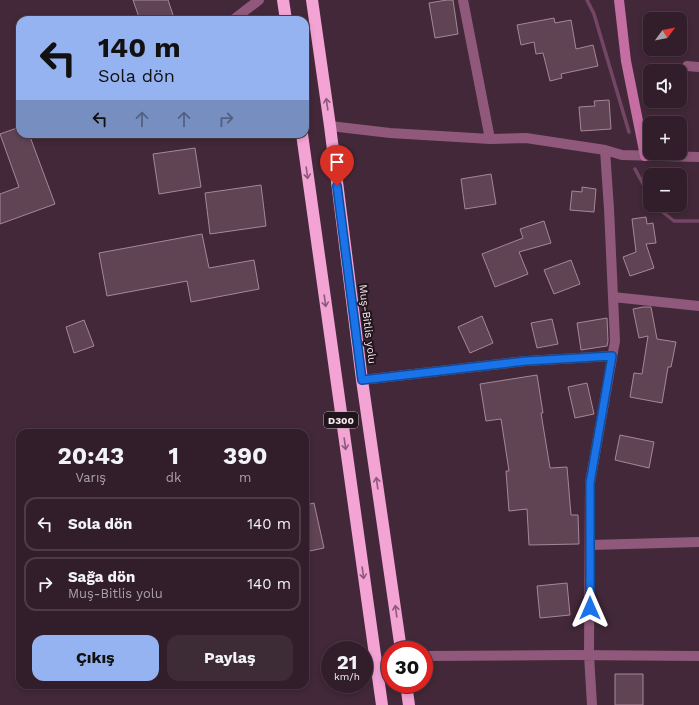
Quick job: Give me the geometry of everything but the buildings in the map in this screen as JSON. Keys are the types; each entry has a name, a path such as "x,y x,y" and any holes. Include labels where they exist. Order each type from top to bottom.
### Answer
{"highway":[{"path":"283,0 285,16"},
{"name":"Muş-Bitlis yolu","path":"312,0 330,126 362,380 401,641"},
{"name":"D300","path":"303,138 382,705"},
{"path":"407,693 409,705"}],"street":[{"path":"238,16 259,0"},
{"path":"463,0 490,138"},
{"path":"619,0 626,61 643,146"},
{"path":"687,66 699,67"},
{"path":"330,126 390,133 490,138 526,138 605,150 622,155 643,156"},
{"path":"592,705 590,655 590,483 614,341 609,209 605,150"},
{"path":"687,157 699,157"},
{"path":"612,297 699,306"},
{"path":"362,380 526,361 612,356"},
{"path":"590,545 699,542"},
{"path":"433,656 699,656"}],"waterway":[{"path":"587,0 594,14 629,132"},
{"path":"635,169 643,184"},
{"path":"663,212 674,221 699,221"}],"route":[{"path":"337,186 362,380 526,361 612,356 590,483 590,608"}]}
